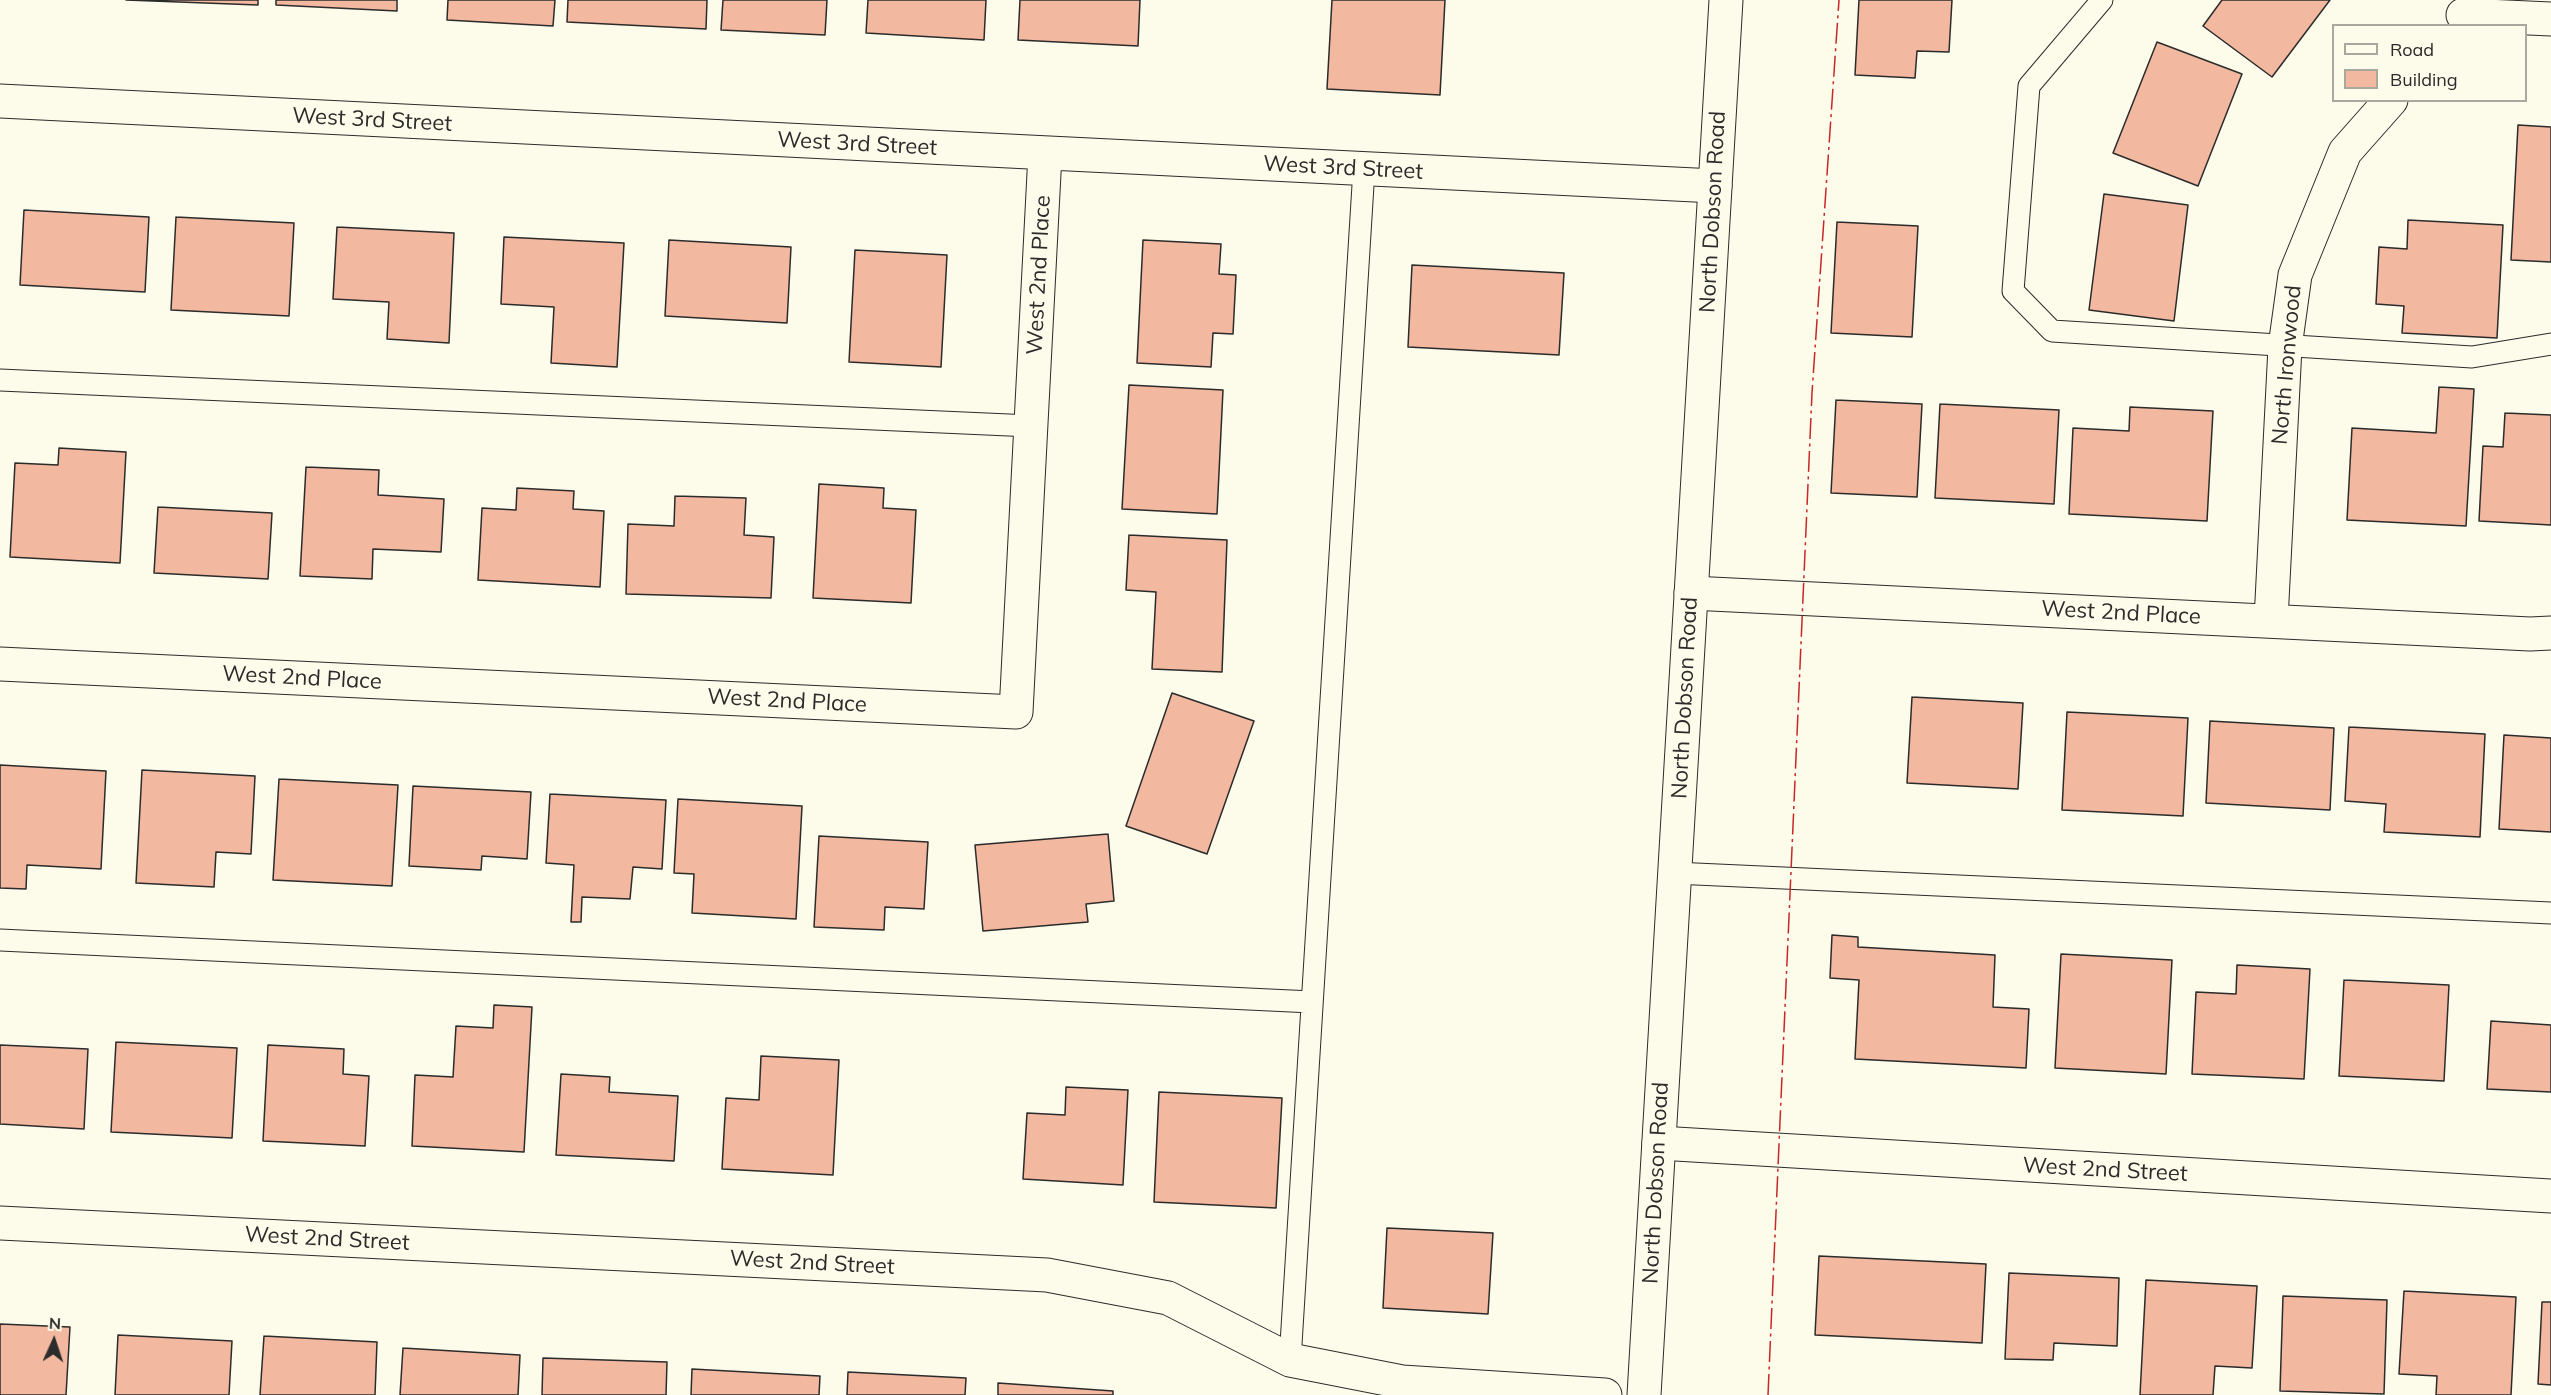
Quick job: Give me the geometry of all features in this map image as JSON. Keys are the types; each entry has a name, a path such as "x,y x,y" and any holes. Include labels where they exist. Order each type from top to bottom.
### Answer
{"street":[{"name":"North Dobson Road","path":"1644,1395 1726,0"},
{"path":"2463,13 2551,19"},
{"name":"West 3rd Street","path":"0,101 1715,186"},
{"name":"North Ironwood","path":"2271,620 2285,347 2295,275 2345,152 2389,102"},
{"name":"West 2nd Place","path":"0,664 1016,712 1045,154"},
{"name":"West 2nd Place","path":"1691,593 2530,634 2551,633"},
{"name":"West 2nd Street","path":"1659,1143 2551,1196"},
{"name":"West 2nd Street","path":"0,1223 1047,1275 1168,1298 1290,1360 1402,1382 1605,1395"}],"lane":[{"path":"2102,0 2029,86 2013,291 2052,331 2472,357 2551,344"},
{"path":"1290,1360 1364,169"},
{"path":"0,380 1031,426"},
{"path":"1674,873 2551,913"},
{"path":"0,940 1312,1002"}],"building":[{"path":"126,0 258,0 258,5"},
{"path":"276,0 397,0 397,11 276,5"},
{"path":"448,0 555,0 553,26 447,20"},
{"path":"568,0 707,0 706,29 567,22"},
{"path":"723,0 827,0 825,35 721,30"},
{"path":"868,0 986,0 984,40 866,33"},
{"path":"1020,0 1140,0 1138,46 1018,40"},
{"path":"1332,0 1445,0 1440,95 1327,89"},
{"path":"1859,0 1952,0 1949,52 1917,51 1915,78 1855,75"},
{"path":"2222,0 2330,0 2272,77 2203,26"},
{"path":"2157,42 2242,74 2198,186 2113,153"},
{"path":"2518,125 2551,127 2551,262 2511,260"},
{"path":"2104,194 2188,205 2174,321 2089,310"},
{"path":"24,210 149,217 145,292 20,285"},
{"path":"176,217 294,223 289,316 171,310"},
{"path":"2408,220 2503,225 2497,338 2402,333 2404,306 2376,304 2379,247 2407,249"},
{"path":"1837,222 1918,226 1912,337 1831,333"},
{"path":"337,227 454,233 449,343 387,339 389,302 333,299"},
{"path":"504,237 624,243 617,367 551,363 554,307 501,304"},
{"path":"669,240 791,247 787,323 665,316"},
{"path":"1143,240 1221,244 1219,274 1236,275 1233,334 1213,333 1211,367 1137,363"},
{"path":"855,250 947,255 941,367 849,362"},
{"path":"1412,265 1564,273 1559,355 1408,347"},
{"path":"1129,385 1223,390 1217,514 1122,509"},
{"path":"2439,387 2474,389 2466,526 2347,520 2352,428 2436,433"},
{"path":"1836,400 1922,404 1917,497 1831,493"},
{"path":"1940,404 2059,410 2054,504 1935,498"},
{"path":"2130,407 2213,411 2207,521 2069,514 2073,428 2129,431"},
{"path":"2505,413 2551,415 2551,525 2479,521 2483,446 2503,447"},
{"path":"59,448 126,452 120,563 10,557 15,463 58,465"},
{"path":"306,467 379,470 378,495 444,499 441,552 373,549 372,579 300,576"},
{"path":"819,484 884,488 883,508 916,510 911,603 813,598"},
{"path":"517,488 574,491 573,509 604,511 600,587 478,580 482,508 516,510"},
{"path":"675,496 746,498 744,535 774,537 771,598 626,594 628,524 674,526"},
{"path":"158,507 272,513 268,579 154,573"},
{"path":"1129,535 1227,540 1222,672 1152,669 1156,592 1126,590"},
{"path":"1172,693 1254,721 1207,854 1126,826"},
{"path":"1912,697 2023,703 2018,789 1907,783"},
{"path":"2067,712 2188,718 2183,816 2062,810"},
{"path":"2210,721 2334,728 2330,810 2206,803"},
{"path":"2349,727 2485,734 2480,837 2384,832 2386,804 2345,801"},
{"path":"2504,735 2551,738 2551,832 2499,829"},
{"path":"0,765 106,771 101,869 27,865 26,889 0,888"},
{"path":"142,770 255,776 251,854 216,852 214,887 136,883"},
{"path":"279,779 398,785 392,886 273,880"},
{"path":"413,786 531,792 527,859 482,856 481,870 409,866"},
{"path":"550,794 666,800 662,869 633,867 630,899 582,897 581,922 571,922 574,865 546,863"},
{"path":"678,799 802,806 796,919 692,913 694,874 674,873"},
{"path":"1108,834 1114,901 1086,904 1088,922 983,931 975,845"},
{"path":"819,836 928,842 924,909 885,907 884,930 814,927"},
{"path":"1832,935 1858,937 1858,947 1995,955 1993,1007 2029,1009 2026,1068 1855,1059 1859,980 1830,978"},
{"path":"2061,954 2172,960 2166,1074 2055,1068"},
{"path":"2237,965 2310,969 2304,1079 2192,1074 2196,992 2236,994"},
{"path":"2344,980 2449,985 2444,1081 2339,1076"},
{"path":"494,1005 532,1007 524,1152 412,1146 415,1075 453,1077 456,1026 493,1028"},
{"path":"2491,1021 2551,1025 2551,1092 2487,1089"},
{"path":"116,1042 237,1048 232,1138 111,1132"},
{"path":"0,1045 88,1049 84,1129 0,1124"},
{"path":"268,1045 344,1049 343,1074 369,1076 365,1146 263,1141"},
{"path":"761,1056 839,1060 833,1175 722,1169 726,1098 759,1100"},
{"path":"561,1074 610,1077 609,1092 678,1096 674,1161 556,1155"},
{"path":"1066,1087 1128,1090 1123,1185 1023,1179 1027,1113 1065,1115"},
{"path":"1159,1092 1282,1098 1276,1208 1154,1202"},
{"path":"1387,1228 1493,1233 1488,1314 1383,1308"},
{"path":"1819,1256 1986,1264 1982,1343 1815,1335"},
{"path":"2009,1273 2119,1278 2117,1346 2054,1343 2053,1360 2005,1359"},
{"path":"2146,1280 2257,1286 2252,1368 2215,1366 2213,1395 2140,1395"},
{"path":"2404,1291 2516,1297 2511,1395 2436,1395 2437,1376 2399,1374"},
{"path":"2283,1296 2387,1300 2384,1394 2280,1391"},
{"path":"2542,1302 2551,1302 2551,1385 2538,1384"},
{"path":"0,1324 70,1327 66,1395 0,1395"},
{"path":"118,1335 232,1341 229,1395 115,1395"},
{"path":"264,1336 377,1342 375,1395 260,1395"},
{"path":"403,1348 520,1355 518,1395 400,1395"},
{"path":"543,1358 667,1362 666,1395 542,1395"},
{"path":"692,1369 820,1376 819,1395 691,1395"},
{"path":"848,1372 966,1378 965,1395 847,1395"},
{"path":"998,1383 1113,1391 1113,1395 998,1395"}],"power":[{"path":"1768,1395 1812,393 1839,0"}]}
